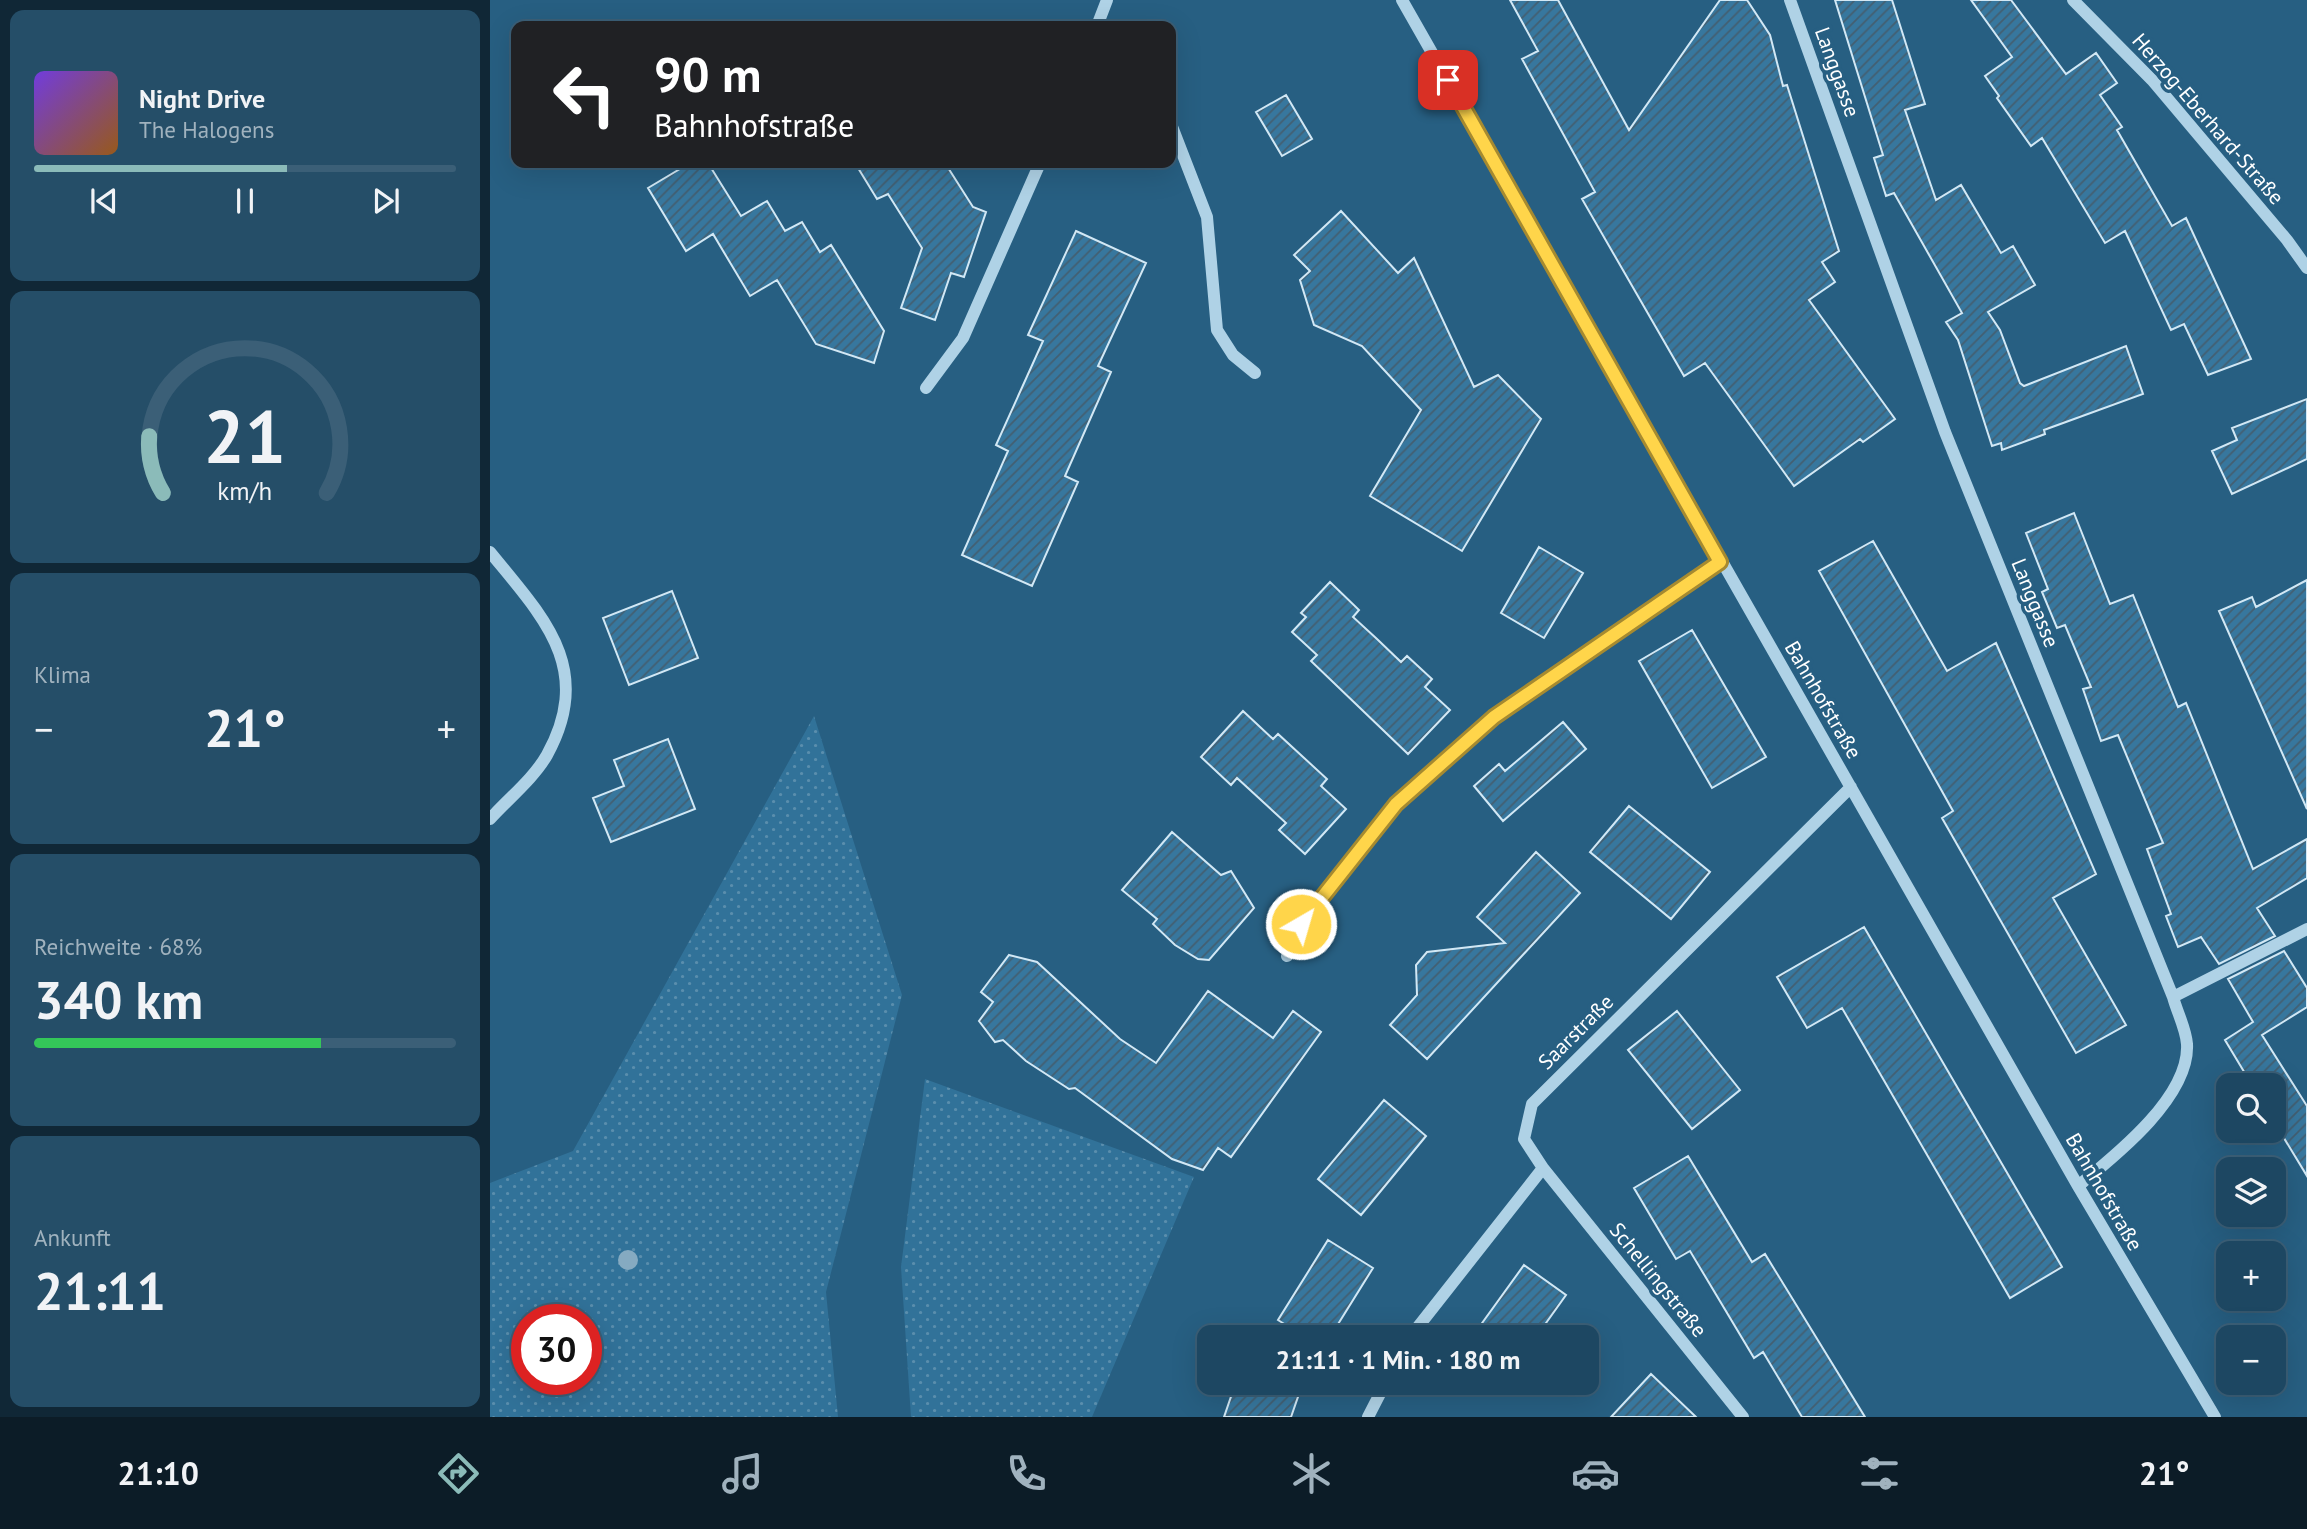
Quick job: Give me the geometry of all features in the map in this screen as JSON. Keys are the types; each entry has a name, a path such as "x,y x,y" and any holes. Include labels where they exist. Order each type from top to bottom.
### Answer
{"street":[{"path":"1099,21 1107,0"},
{"name":"Bahnhofstraße","path":"1402,0 2078,1186 2215,1417"},
{"name":"Langgasse","path":"1790,0 1945,432 2173,997 2187,1045 2178,1082 2128,1145 2078,1186"},
{"name":"Herzog-Eberhard-Straße","path":"2073,0 2152,80 2287,240 2307,268"},
{"path":"1176,137 1207,217 1217,330 1233,355 1255,373"},
{"path":"926,388 964,338 1038,168"},
{"path":"490,552 540,614 551,634 561,654 568,697 547,756 490,819"},
{"path":"1287,957 1301,924 1396,804 1494,717 1720,562"},
{"name":"Saarstraße","path":"1543,1168 1524,1139 1532,1104 1851,786"},
{"path":"2173,997 2307,929"},
{"path":"1419,1325 1543,1168"},
{"name":"Schellingstraße","path":"1543,1168 1743,1417"},
{"path":"1368,1417 1379,1395"}],"shaded area":[{"path":"814,716 902,995 826,1292 838,1417 490,1417 490,1183 573,1151"},
{"path":"925,1079 1194,1177 1092,1417 911,1417 901,1267"}],"building":[{"path":"1510,0 1558,0 1629,130 1720,0 1747,0 1770,35 1783,86 1787,85 1839,251 1822,262 1835,282 1809,300 1895,419 1863,442 1860,439 1794,486 1705,363 1684,376 1582,199 1595,192 1522,59 1538,51"},
{"path":"1835,0 1892,0 1925,104 1905,110 1936,200 1961,185 2001,253 2013,246 2035,285 1988,312 2000,330 2020,383 2024,386 2126,346 2143,394 2044,430 2045,434 2002,450 2001,443 1992,446 1958,340 1946,322 1962,313 1894,193 1886,196 1874,158 1883,155"},
{"path":"1971,0 2011,0 2066,74 2096,53 2117,83 2100,95 2122,127 2117,130 2172,226 2186,218 2251,359 2208,375 2184,324 2171,330 2125,231 2105,243 2042,138 2031,146 1997,98 1999,96 1985,76 2012,57"},
{"path":"1286,95 1312,139 1282,156 1256,112"},
{"path":"682,168 711,168 741,216 767,201 785,231 802,222 820,252 831,245 884,331 874,363 816,344 777,280 750,296 713,234 686,251 648,188"},
{"path":"858,168 948,168 973,207 986,212 964,277 951,273 935,320 901,308 922,248 888,194 877,199"},
{"path":"1341,211 1398,273 1414,258 1474,387 1498,375 1541,419 1462,551 1370,496 1421,410 1362,346 1314,325 1300,280 1310,271 1294,255"},
{"path":"1076,231 1146,263 1098,366 1111,372 1065,476 1078,482 1032,586 962,555 1008,451 996,445 1043,341 1028,335"},
{"path":"2307,399 2307,459 2232,494 2212,451 2237,440 2232,428"},
{"path":"2074,513 2110,604 2133,595 2178,707 2186,703 2253,869 2307,839 2307,878 2257,908 2275,936 2219,964 2201,937 2178,947 2166,916 2171,914 2147,849 2163,843 2118,735 2101,741 2083,689 2091,687 2065,625 2057,628 2042,592 2048,589 2026,533"},
{"path":"1873,541 1947,671 1996,643 2096,874 2053,898 2126,1025 2076,1053 1942,818 1953,811 1819,571"},
{"path":"1539,547 1583,573 1544,638 1501,613"},
{"path":"2307,580 2307,809 2219,611 2252,597 2256,607"},
{"path":"1330,582 1359,610 1353,617 1401,662 1407,656 1432,679 1425,687 1450,710 1408,754 1311,661 1317,655 1292,632 1306,617 1301,613"},
{"path":"672,591 698,658 629,685 603,618"},
{"path":"1692,630 1766,757 1712,788 1639,661"},
{"path":"1243,711 1273,739 1278,734 1327,779 1321,786 1346,809 1305,854 1279,830 1286,823 1237,778 1231,785 1201,757"},
{"path":"1563,722 1586,749 1503,821 1474,786 1499,764 1505,771"},
{"path":"668,739 695,809 611,842 593,798 624,786 614,760"},
{"path":"1629,806 1710,872 1671,919 1590,852"},
{"path":"1172,832 1221,875 1231,871 1254,908 1209,960 1198,959 1175,945 1153,924 1157,919 1122,890"},
{"path":"1536,852 1580,893 1427,1059 1390,1025 1417,995 1416,965 1427,952 1505,943 1477,917"},
{"path":"1864,927 2062,1267 2010,1298 1842,1008 1807,1028 1777,977"},
{"path":"2284,951 2307,988 2307,1007 2262,1035 2307,1106 2307,1176 2286,1141 2286,1073 2245,1073 2225,1040 2253,1022 2228,979"},
{"path":"1009,955 1037,962 1120,1039 1156,1063 1208,991 1273,1038 1293,1011 1321,1032 1231,1157 1218,1148 1203,1170 1172,1159 1075,1088 1069,1089 1026,1061 1003,1040 995,1042 979,1021 993,1002 981,992"},
{"path":"1677,1011 1740,1090 1692,1129 1628,1050"},
{"path":"1384,1100 1426,1136 1361,1215 1318,1179"},
{"path":"1688,1156 1752,1262 1765,1254 1865,1417 1802,1417 1763,1352 1754,1358 1690,1251 1676,1259 1634,1188"},
{"path":"1328,1240 1373,1268 1337,1325 1286,1325 1278,1320"},
{"path":"1524,1265 1566,1295 1545,1325 1481,1325"},
{"path":"1651,1374 1696,1417 1611,1417"},
{"path":"1232,1395 1299,1395 1291,1417 1224,1417"}],"route":[{"path":"1301,924 1396,804 1494,717 1720,562 1448,80"}]}
